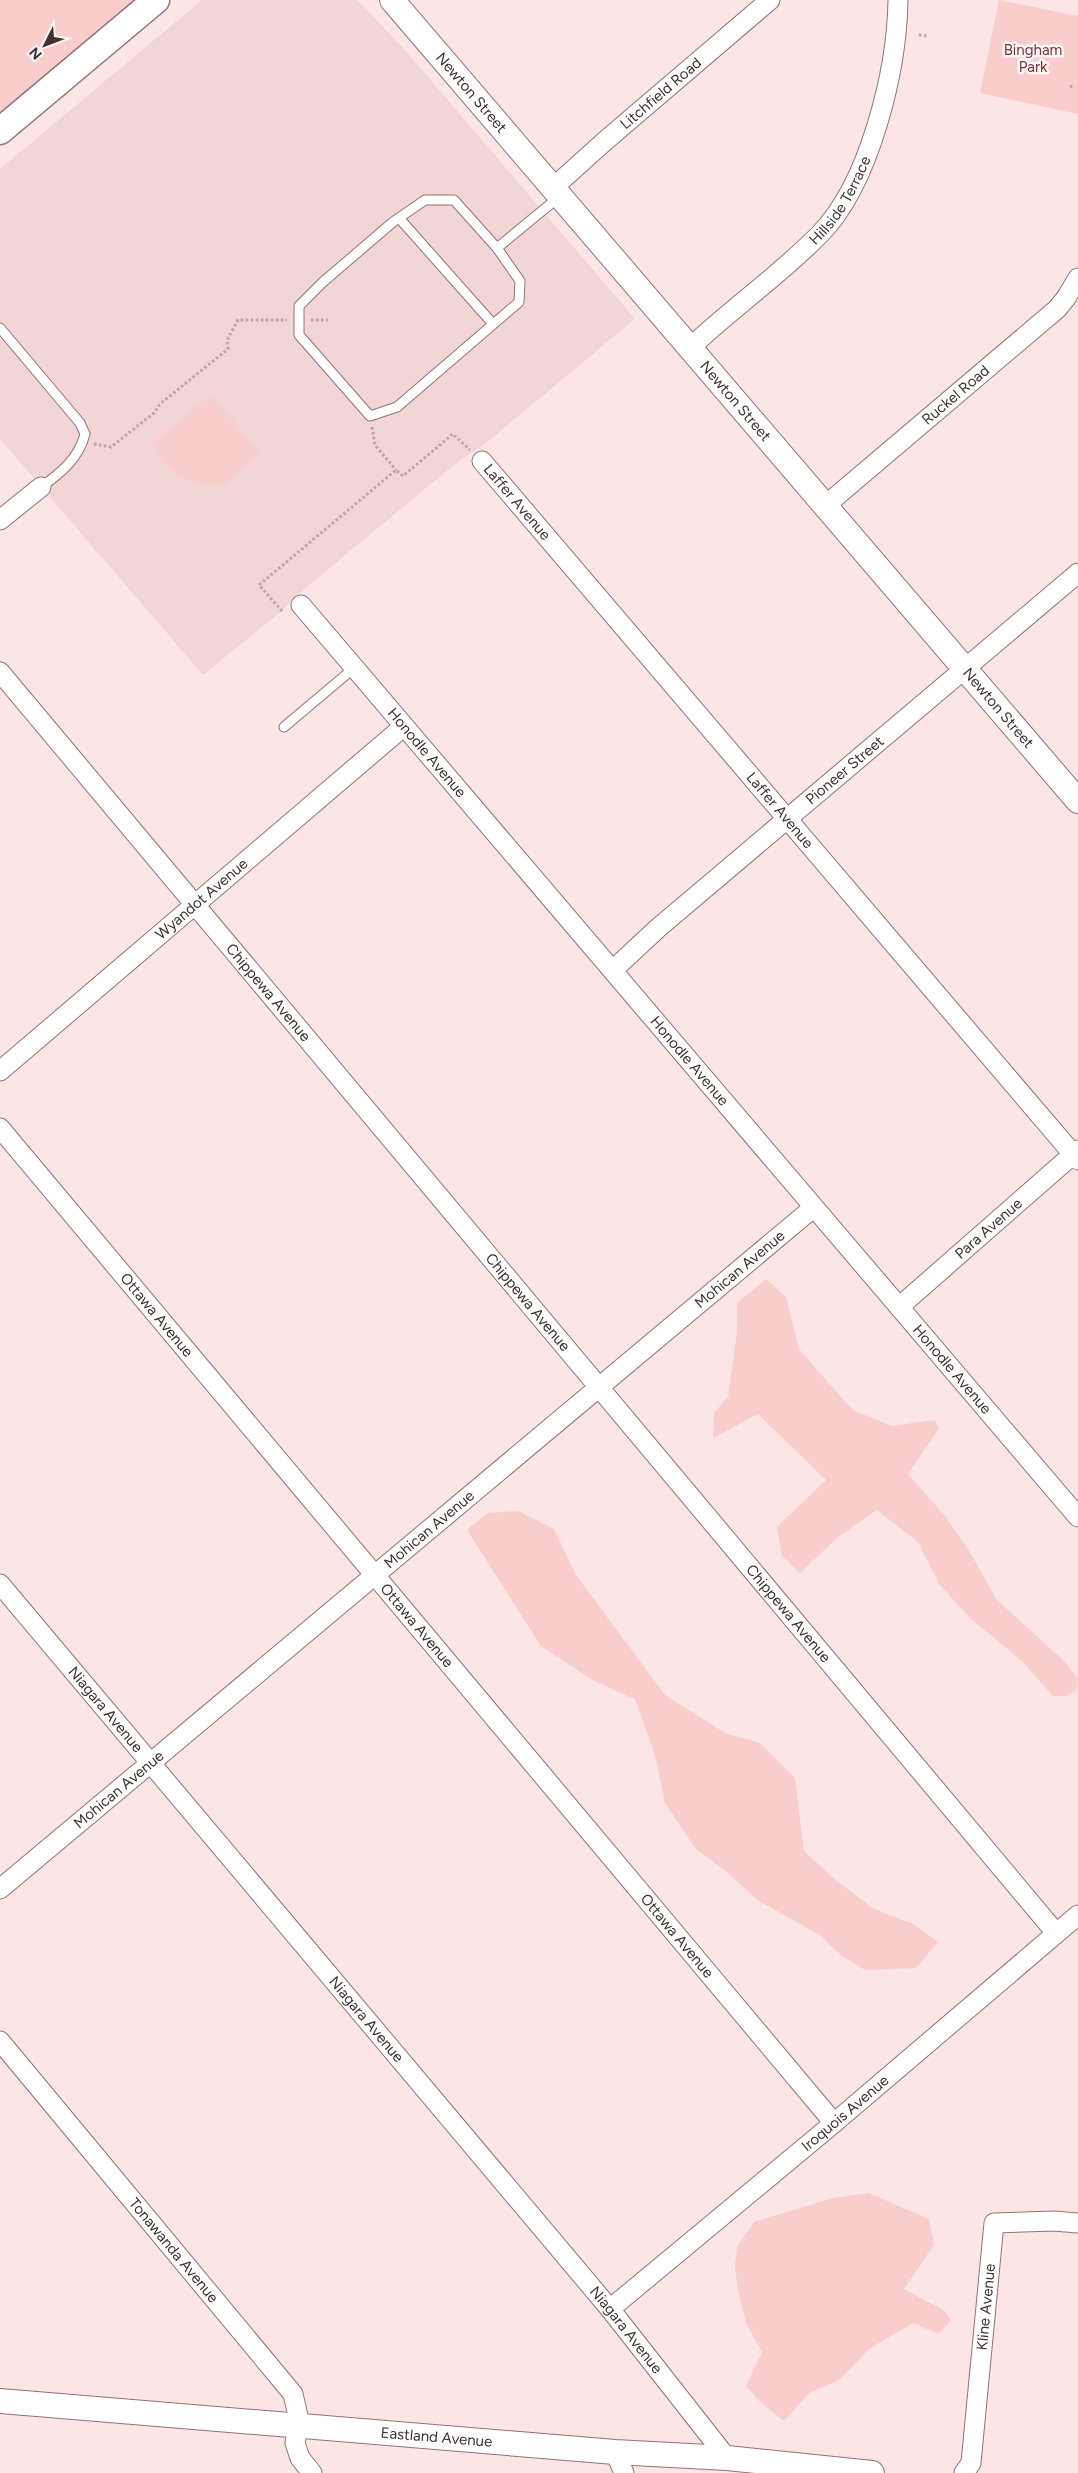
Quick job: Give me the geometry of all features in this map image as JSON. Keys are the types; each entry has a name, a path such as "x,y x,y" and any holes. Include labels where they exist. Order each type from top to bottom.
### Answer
{"main road":[{"path":"0,131 156,0"}],"street":[{"name":"Newton Street","path":"392,0 967,668 1078,801"},
{"name":"Hillside Terrace","path":"691,348 820,234 838,212 854,186 876,125 885,92 892,57 898,0"},
{"name":"Litchfield Road","path":"558,191 605,141 760,3"},
{"name":"Ruckel Road","path":"826,505 1057,309 1078,278"},
{"name":"Laffer Avenue","path":"482,460 1076,1155"},
{"path":"0,520 41,487"},
{"name":"Pioneer Street","path":"613,970 666,922 1078,573"},
{"name":"Honodle Avenue","path":"301,605 403,728 613,970 813,1208 1078,1517"},
{"name":"Chippewa Avenue","path":"0,672 1056,1933"},
{"name":"Wyandot Avenue","path":"0,1071 403,728"},
{"name":"Ottawa Avenue","path":"0,1128 374,1577 834,2123"},
{"name":"Para Avenue","path":"899,1307 1076,1155"},
{"name":"Mohican Avenue","path":"0,1889 813,1208"},
{"name":"Niagara Avenue","path":"0,1584 610,2309 727,2458"},
{"name":"Iroquois Avenue","path":"610,2309 834,2123 1078,1915"},
{"name":"Tonawanda Avenue","path":"0,2041 293,2394 297,2403 299,2420 295,2443 300,2458 312,2473"},
{"name":"Kline Avenue","path":"964,2473 971,2462 994,2223 1054,2221 1078,2223"},
{"name":"Eastland Avenue","path":"0,2400 170,2416 297,2425 620,2463 727,2458 872,2473"}],"lane":[{"path":"497,248 558,191"},
{"path":"425,200 454,200 497,248 520,281 519,302 397,407 370,416 299,335 299,306 323,282 399,218 425,200"},
{"path":"399,218 493,324"},
{"path":"0,328 80,423 85,434 83,442 62,472 41,487"},
{"path":"284,727 354,668"}],"path":[{"path":"919,35 927,36"},
{"path":"83,442 111,447 154,413 160,404 228,349 226,340 238,320 328,320"},
{"path":"370,416 374,445 403,476 453,434 466,448"},
{"path":"282,611 259,585 396,470"}],"shaded area":[{"path":"202,0 357,0 406,51 635,319 487,442 455,464 203,675 0,439 0,169"}],"green space":[{"path":"0,0 139,0 0,117"},
{"name":"Bingham Park","path":"999,0 1078,16 1078,114 980,93"},
{"path":"211,394 259,452 227,483 208,486 180,477 165,465 153,444"},
{"path":"766,1279 786,1297 799,1349 855,1411 892,1426 935,1420 939,1428 908,1474 945,1516 970,1552 996,1599 1065,1662 1078,1679 1076,1690 1066,1696 1053,1696 1023,1662 971,1619 939,1584 918,1542 877,1510 838,1537 800,1573 782,1556 777,1527 826,1480 758,1414 713,1438 714,1413 728,1397 737,1332 737,1303"},
{"path":"518,1511 554,1529 576,1575 665,1695 725,1733 760,1743 795,1778 804,1851 832,1877 872,1908 913,1924 938,1942 916,1968 865,1970 842,1956 820,1935 759,1901 723,1869 696,1849 665,1803 655,1755 635,1699 594,1681 541,1646 467,1530 488,1513"},
{"path":"869,2193 929,2219 934,2245 904,2289 945,2311 951,2320 939,2334 913,2323 869,2349 839,2380 809,2393 784,2421 758,2400 746,2386 762,2352 746,2323 737,2285 735,2265 737,2247 754,2222 833,2198"}]}
